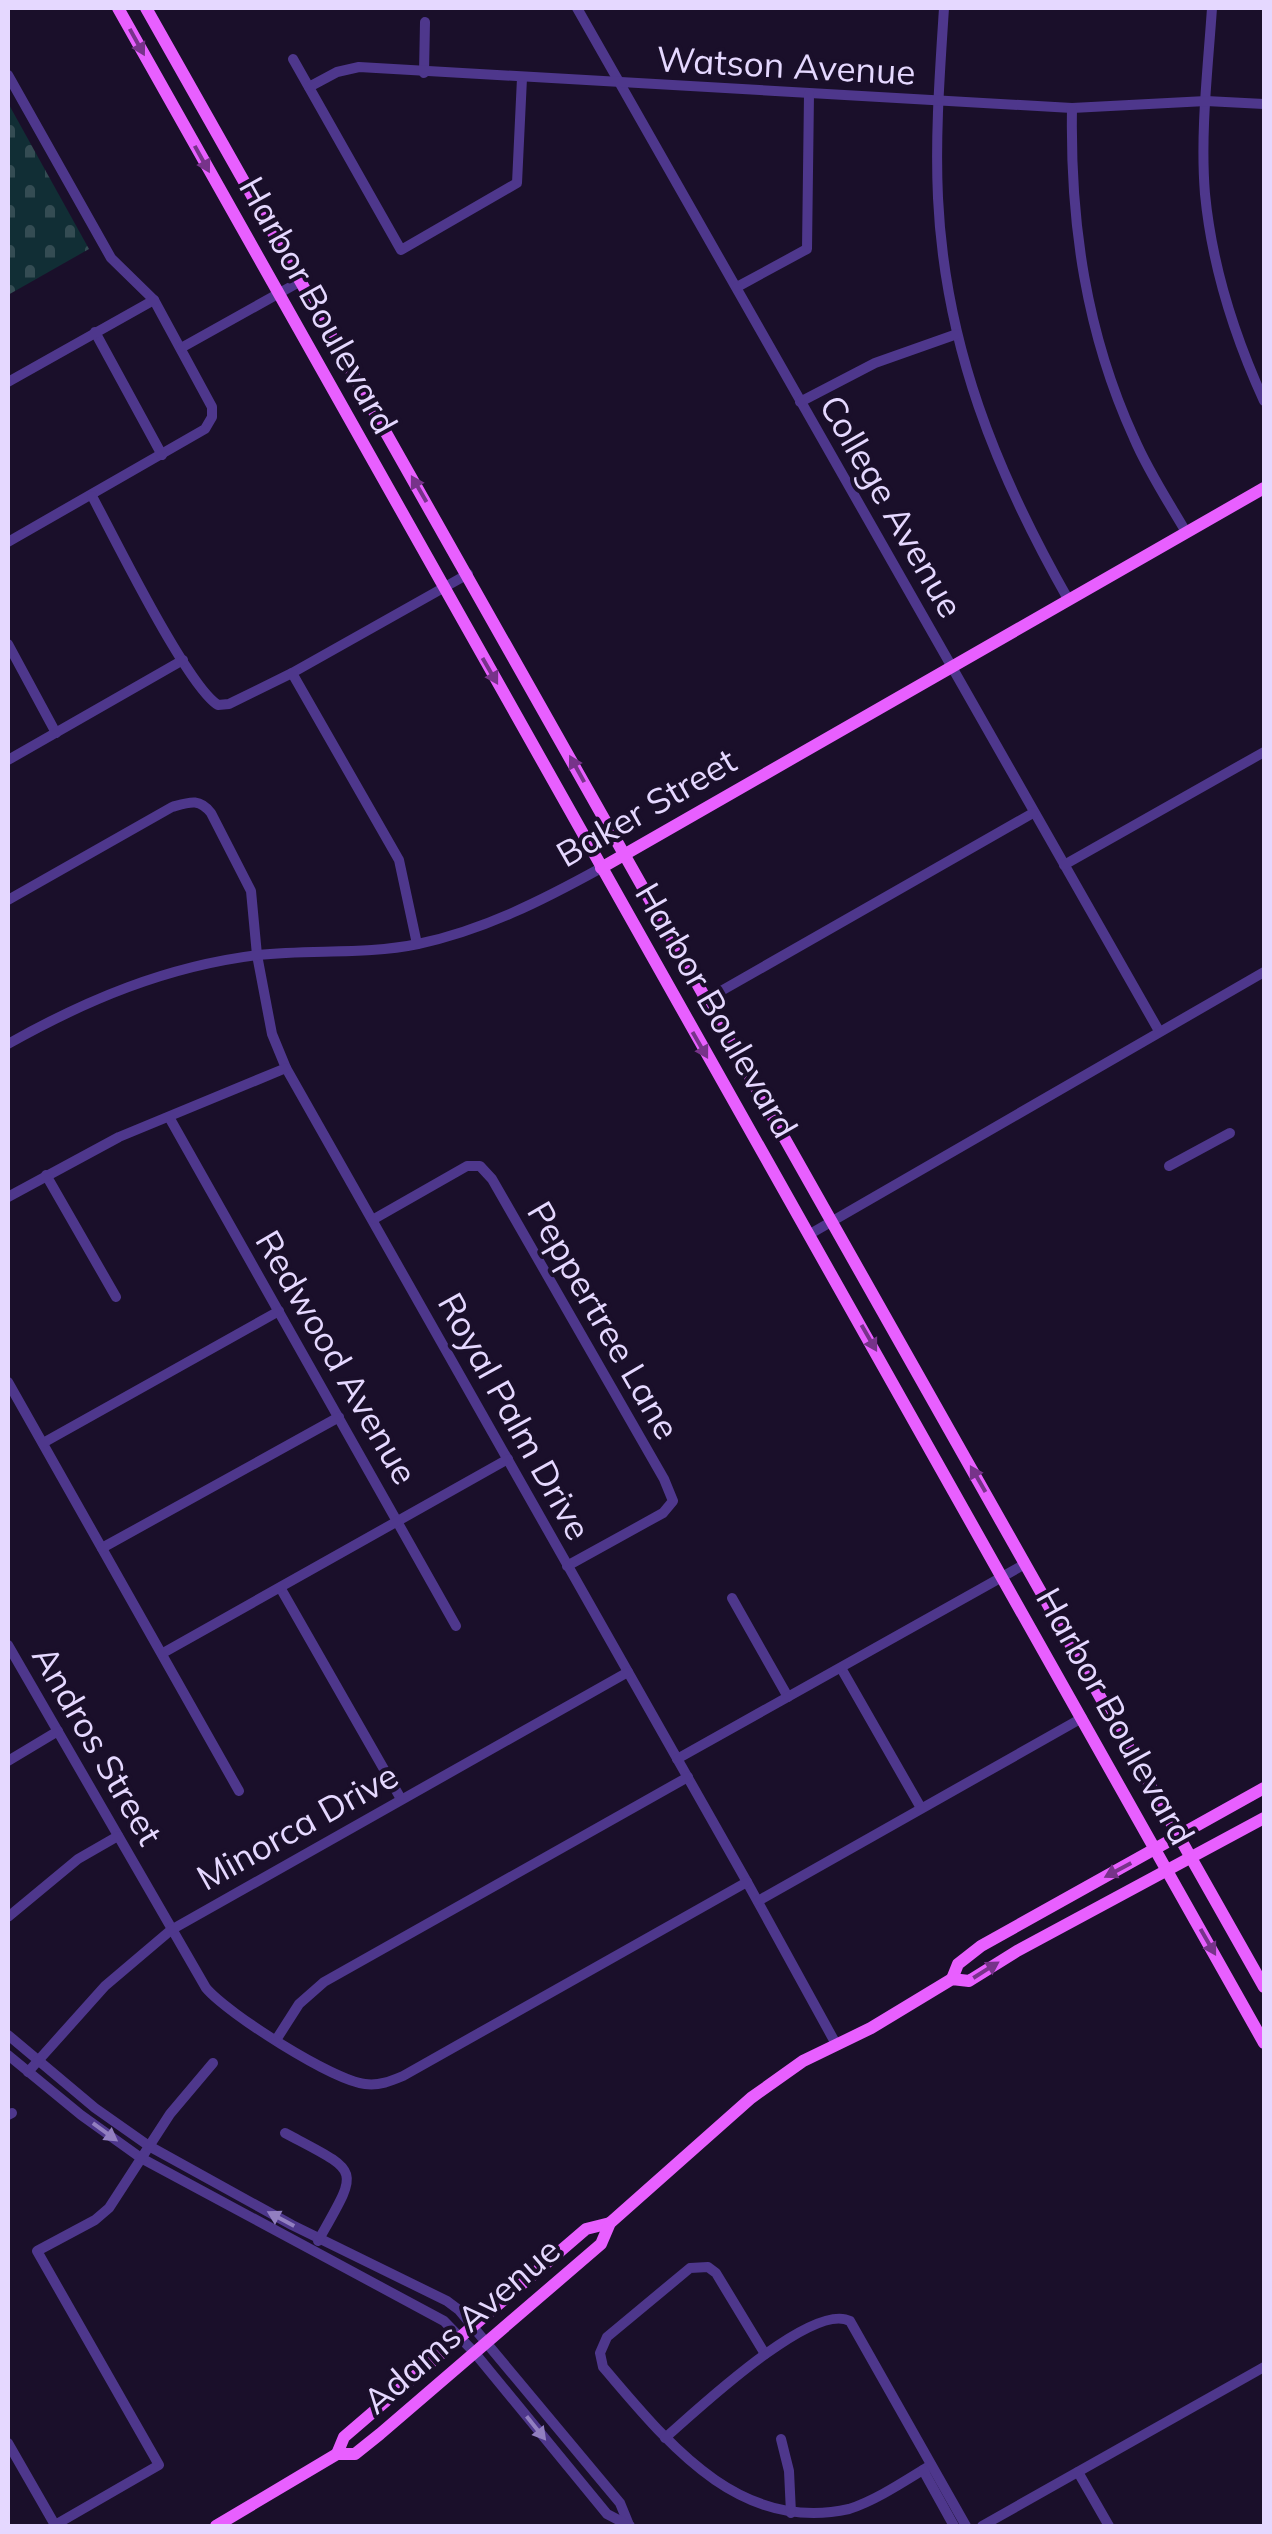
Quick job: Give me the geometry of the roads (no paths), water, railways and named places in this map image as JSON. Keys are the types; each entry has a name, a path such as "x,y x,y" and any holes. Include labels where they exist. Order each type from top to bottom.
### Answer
{"main road":[{"name":"Harbor Boulevard","path":"118,8 1264,2043"},
{"name":"Harbor Boulevard","path":"146,8 1264,1987"},
{"path":"156,76 177,63"},
{"name":"Baker Street","path":"601,868 1264,488"},
{"name":"Adams Avenue","path":"216,2526 337,2454 355,2454 601,2244 610,2223 750,2098 803,2061 892,2016 952,1979 958,1964 981,1946 1264,1788"},
{"name":"Adams Avenue","path":"952,1979 969,1981 1017,1951 1264,1818"},
{"name":"Adams Avenue","path":"337,2454 344,2437 586,2229 610,2223"}],"street":[{"name":"College Avenue","path":"576,8 1159,1031"},
{"path":"944,8 938,102 940,230 957,334 1000,470 1068,599"},
{"path":"1212,8 1205,190 1212,241 1234,330 1264,401"},
{"path":"424,22 424,73"},
{"path":"292,58 401,250 517,184 522,78"},
{"name":"Watson Avenue","path":"309,86 336,72 358,68 1072,108 1206,101 1264,104"},
{"path":"8,76 111,258 154,300 212,407 212,417 205,429 8,542"},
{"path":"737,287 807,249 809,94"},
{"path":"1072,108 1073,195 1092,319 1135,442 1186,532"},
{"path":"181,348 301,281"},
{"path":"8,382 154,300"},
{"path":"96,332 162,454"},
{"path":"800,402 875,363 957,334"},
{"path":"92,496 183,660 208,699 218,706 230,704 292,673 468,574"},
{"path":"8,644 56,733"},
{"path":"8,760 183,660"},
{"path":"292,673 399,860 417,944"},
{"path":"1064,865 1264,752"},
{"name":"Royal Palm Drive","path":"8,900 172,807 195,800 211,813 251,891 257,955 272,1034 286,1068 836,2044"},
{"path":"707,998 1033,812"},
{"name":"Baker Street","path":"8,1044 70,1010 158,975 257,955 380,950 417,944 482,926 540,902 601,868"},
{"path":"810,1234 1264,972"},
{"path":"8,1197 118,1137 286,1068"},
{"name":"Redwood Avenue","path":"170,1117 456,1626"},
{"path":"1169,1166 1230,1133"},
{"name":"Peppertree Lane","path":"374,1220 467,1166 480,1166 492,1180 664,1480 673,1501 664,1514 567,1566"},
{"path":"46,1175 116,1298"},
{"path":"43,1443 279,1312"},
{"path":"8,1382 239,1791"},
{"path":"102,1548 339,1417"},
{"path":"163,1653 508,1459"},
{"path":"678,1759 1026,1564"},
{"path":"281,1590 401,1798"},
{"path":"732,1598 788,1697"},
{"name":"Andros Street","path":"8,1645 212,1996 276,2040 357,2082 380,2084 403,2076 748,1882"},
{"path":"841,1668 921,1808"},
{"name":"Minorca Drive","path":"28,2072 105,1986 171,1930 628,1672"},
{"path":"758,1901 1082,1718"},
{"path":"8,1761 58,1731"},
{"path":"276,2040 299,2004 324,1982 688,1777"},
{"path":"8,1916 78,1858 118,1836"},
{"path":"8,2035 149,2146 447,2301 474,2326 620,2503 630,2526"},
{"path":"8,2054 141,2158 430,2311 461,2337 606,2514 630,2526"},
{"path":"8,2443 54,2524 159,2465 37,2251 100,2216 114,2202 170,2114 213,2062"},
{"path":"285,2134 338,2161 347,2174 348,2188 313,2251"},
{"path":"764,2354 716,2272 708,2267 690,2268 607,2337 600,2353 602,2367 665,2438 720,2490 751,2505 790,2514 849,2508 927,2468"},
{"path":"665,2438 764,2354 825,2318 840,2316 850,2321 954,2526"},
{"path":"982,2526 1264,2367"},
{"path":"781,2439 790,2472 790,2514"},
{"path":"927,2468 966,2526"},
{"path":"1078,2472 1110,2526"}]}
